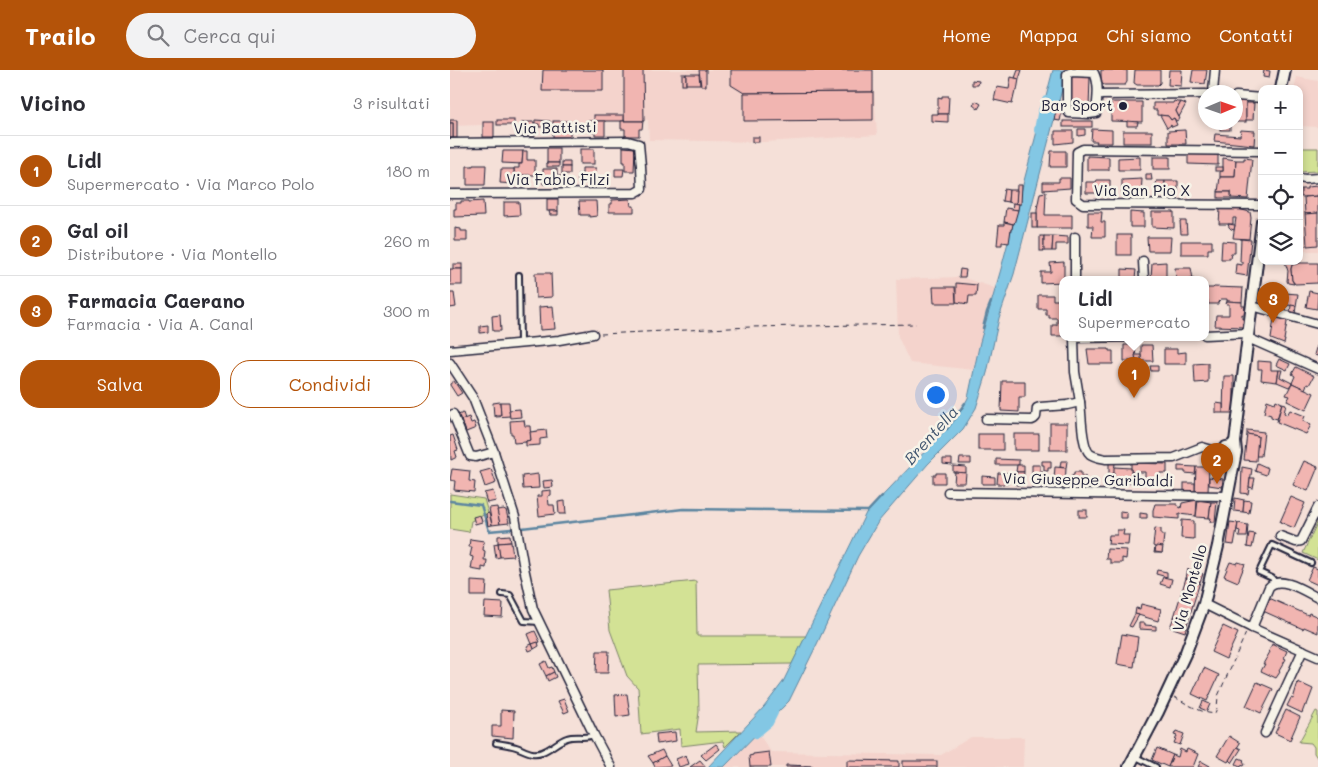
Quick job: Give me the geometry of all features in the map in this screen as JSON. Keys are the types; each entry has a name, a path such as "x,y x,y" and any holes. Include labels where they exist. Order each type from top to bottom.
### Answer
{"main road":[{"path":"1282,85 1285,70"},
{"name":"Via Montello","path":"1129,767 1158,712 1191,642 1204,604 1218,546 1227,496 1230,453 1258,256"}],"street":[{"path":"1214,85 1215,70"},
{"path":"1072,72 1094,73 1097,79 1098,95 1096,113 1069,113 1067,109 1067,74 1072,72"},
{"path":"1098,95 1198,94"},
{"path":"1243,97 1258,98"},
{"name":"Via Battisti","path":"450,143 628,141 639,144 642,166"},
{"name":"Via San Pio X","path":"1258,151 1083,149 1077,152 1076,199 1083,204 1258,205"},
{"name":"Via Fabio Filzi","path":"450,194 635,193 642,189 642,166"},
{"path":"1303,179 1318,178"},
{"path":"1075,237 1075,276"},
{"path":"1143,261 1144,276"},
{"path":"1252,306 1318,324"},
{"path":"450,350 559,340 593,334"},
{"path":"1209,335 1248,336 1318,369"},
{"path":"1074,341 1075,372 1082,417 1082,435 1089,453 1106,459 1174,458 1202,447 1230,453"},
{"path":"450,363 473,398 494,452 515,518 533,609 611,767"},
{"path":"986,419 1034,419 1037,408 1040,406 1067,405 1080,402"},
{"path":"453,414 470,456 476,457 494,452"},
{"name":"Via Giuseppe Garibaldi","path":"948,492 1227,496"},
{"path":"1280,536 1296,542 1301,541 1318,506"},
{"path":"1252,628 1269,587 1275,582 1285,582 1318,598"},
{"path":"1204,604 1252,628 1318,657"},
{"path":"1265,733 1303,650"}],"lane":[{"path":"519,275 520,344"},
{"path":"1275,582 1272,578 1259,572 1272,545 1311,563"},
{"path":"502,594 510,595 524,621 539,622"},
{"path":"496,743 515,747 533,754 541,753 567,738 588,738 594,735"},
{"path":"1135,756 1156,767"}],"path":[{"path":"593,334 751,327 916,324"}],"shaded area":[{"path":"450,70 873,70 877,135 764,142 649,140 648,120 450,126"},
{"path":"1297,77 1318,81 1318,127 1303,126 1303,85 1295,85"},
{"path":"1318,184 1318,251 1303,251 1303,185"},
{"path":"961,277 995,288 974,370 910,363 898,337 896,279"},
{"path":"758,733 771,752 941,755 971,737 1024,737 1023,767 724,767"}],"green space":[{"path":"1303,148 1318,148 1318,171 1303,172"},
{"path":"450,494 484,499 488,513 471,521 469,532 450,529"},
{"path":"1318,521 1318,560 1303,553"},
{"path":"696,581 697,636 806,636 792,664 698,665 699,712 696,732 741,731 725,747 723,741 681,746 680,729 641,734 638,688 627,676 610,630 606,590"},
{"path":"1316,711 1318,712 1318,759 1311,743 1299,742"}],"water":[{"path":"1053,70 1067,70 1014,274 999,318 987,373 976,408 963,429 928,464 878,522 858,556 789,701 724,767 708,767 764,707 783,682 866,513 957,418 968,398 980,342"}],"building":[{"path":"543,70 603,70 603,91 542,91"},
{"path":"624,70 643,70 644,121 624,121"},
{"path":"699,70 706,70 706,86 701,86"},
{"path":"731,70 873,70 873,92 744,93 731,85"},
{"path":"1018,70 1022,70 1019,79 1015,78"},
{"path":"1101,70 1127,70 1127,82 1125,85 1104,85 1101,83"},
{"path":"1135,70 1160,70 1160,83 1158,85 1137,85 1134,83"},
{"path":"1169,70 1182,70 1181,86 1168,85"},
{"path":"1193,70 1207,70 1205,84 1191,82"},
{"path":"1264,70 1270,71 1269,78 1263,77"},
{"path":"682,74 686,74 686,85 682,85"},
{"path":"686,74 699,74 700,84 686,84"},
{"path":"1071,76 1090,76 1089,109 1071,108"},
{"path":"1011,77 1019,79 1012,104 994,100 997,87 1009,89"},
{"path":"972,80 979,81 978,85 972,85"},
{"path":"873,92 873,120 744,121 744,93"},
{"path":"942,96 949,96 948,114 938,114 938,97 942,98"},
{"path":"976,101 981,104 978,109 973,105"},
{"path":"1058,101 1064,102 1060,121 1054,120"},
{"path":"1174,101 1181,102 1176,111 1180,119 1176,121 1174,118 1171,120 1168,116 1157,115 1157,110 1153,110 1153,103 1173,103"},
{"path":"1243,101 1246,101 1246,122 1243,122"},
{"path":"1111,102 1142,102 1142,122 1111,121"},
{"path":"1181,102 1186,104 1179,117 1176,111"},
{"path":"1246,103 1254,103 1253,120 1246,120"},
{"path":"931,114 948,114 948,122 931,121"},
{"path":"594,115 624,115 624,121 594,121"},
{"path":"1160,115 1168,116 1171,120 1174,118 1177,125 1172,127 1171,125 1167,128"},
{"path":"450,120 457,120 457,138 453,138 453,123 450,123"},
{"path":"497,120 514,120 514,125 497,125"},
{"path":"535,120 550,121 550,127 539,127 539,124 535,124"},
{"path":"553,121 570,121 570,137 553,137"},
{"path":"586,121 605,121 605,135 595,135 595,132 588,132"},
{"path":"621,121 643,121 642,129 639,129 639,136 625,136 625,129 621,129"},
{"path":"1063,121 1092,121 1092,127 1063,127"},
{"path":"1127,121 1138,122 1137,126 1127,126"},
{"path":"483,122 494,122 494,137 483,137"},
{"path":"522,122 534,122 535,136 522,136"},
{"path":"450,123 453,123 453,138 450,138"},
{"path":"1078,129 1085,129 1085,135 1078,136"},
{"path":"1092,129 1112,130 1112,143 1096,143 1097,141 1091,141"},
{"path":"1185,130 1186,144 1168,144 1168,131"},
{"path":"1241,130 1255,131 1254,145 1214,141 1215,134 1240,136"},
{"path":"1055,131 1073,131 1073,142 1055,144"},
{"path":"1123,131 1152,131 1152,143 1123,143"},
{"path":"752,137 759,137 759,142 752,142"},
{"path":"623,147 635,148 634,171 625,171"},
{"path":"547,148 559,148 559,163 547,163"},
{"path":"580,149 594,149 594,164 580,164"},
{"path":"503,151 523,151 522,164 502,163"},
{"path":"523,151 527,151 527,160 535,160 535,175 517,175 517,180 514,180 514,168 519,168 519,164 522,164"},
{"path":"1051,151 1066,151 1066,167 1050,167"},
{"path":"1188,151 1218,151 1218,165 1188,164"},
{"path":"1087,156 1109,157 1109,170 1087,170"},
{"path":"1140,157 1140,170 1118,170 1118,158"},
{"path":"1153,157 1170,157 1170,169 1153,169"},
{"path":"1223,158 1236,160 1235,177 1220,177 1220,171 1223,171"},
{"path":"1244,158 1252,159 1248,199 1231,198 1231,192 1218,192 1220,177 1235,177 1236,160 1244,160"},
{"path":"562,162 570,162 570,167 562,167"},
{"path":"547,163 559,163 559,167 547,167"},
{"path":"486,165 485,185 467,185 467,166"},
{"path":"562,167 570,167 570,174 562,174"},
{"path":"1215,167 1223,167 1223,171 1215,171"},
{"path":"582,168 596,168 597,183 582,183"},
{"path":"501,169 514,169 514,184 500,183"},
{"path":"543,169 557,169 557,183 543,184"},
{"path":"615,169 624,169 623,176 615,176"},
{"path":"578,174 582,174 582,183 578,183"},
{"path":"1146,174 1151,174 1152,180 1146,180"},
{"path":"557,176 564,176 564,183 557,183"},
{"path":"1059,178 1070,178 1070,188 1043,190 1043,182 1059,182"},
{"path":"1142,179 1141,194 1122,194 1122,180"},
{"path":"1097,180 1110,180 1110,193 1086,193 1086,182 1096,182"},
{"path":"1157,181 1165,181 1165,188 1171,191 1171,193 1156,191"},
{"path":"1165,181 1178,181 1178,193 1168,191 1165,188"},
{"path":"1017,185 1022,185 1021,204 1016,204"},
{"path":"1318,186 1318,196 1303,197 1303,189 1307,189 1307,187"},
{"path":"1004,189 1009,190 1008,202 1002,201"},
{"path":"1009,190 1017,190 1016,204 1008,202"},
{"path":"1046,192 1045,215 1072,215 1072,228 1037,228 1037,209 1040,193"},
{"path":"1218,192 1231,192 1231,198 1218,198"},
{"path":"1318,196 1318,213 1305,214 1304,197"},
{"path":"547,199 558,199 558,211 547,211"},
{"path":"630,199 631,206 634,206 634,212 609,212 609,204 612,204 612,200"},
{"path":"461,201 483,201 484,216 454,217 456,203 461,203"},
{"path":"579,201 596,201 597,216 580,215"},
{"path":"504,202 519,202 520,215 504,216"},
{"path":"1013,203 1019,204 1018,210 1012,210"},
{"path":"1006,208 1018,210 1014,224 1004,222"},
{"path":"1220,209 1238,209 1250,212 1249,239 1233,238 1236,218 1233,218 1233,224 1219,224"},
{"path":"549,211 558,211 558,215 550,215"},
{"path":"1088,212 1102,212 1101,222 1105,222 1105,237 1092,237 1093,226 1088,226"},
{"path":"1130,212 1144,213 1144,227 1130,227"},
{"path":"1152,212 1174,212 1174,228 1152,227"},
{"path":"1032,213 1037,213 1037,228 1032,228"},
{"path":"1318,213 1318,245 1307,246 1305,214"},
{"path":"1180,221 1186,221 1187,234 1181,234"},
{"path":"1004,222 1013,224 1009,243 1002,242 1002,245 997,245 999,225 1004,225"},
{"path":"1228,224 1235,225 1234,230 1229,227"},
{"path":"455,228 467,231 467,241 455,241"},
{"path":"1117,235 1131,235 1131,255 1117,255"},
{"path":"1040,236 1044,236 1044,251 1040,251"},
{"path":"1044,236 1053,236 1052,251 1044,251"},
{"path":"1053,236 1068,237 1068,244 1056,244 1056,251 1052,251"},
{"path":"1147,237 1171,237 1170,251 1148,251"},
{"path":"1241,239 1251,240 1247,276 1235,274 1236,264 1242,265 1242,262 1240,262"},
{"path":"1181,241 1212,241 1212,249 1208,249 1208,254 1181,254"},
{"path":"1222,241 1235,242 1235,253 1231,253 1230,259 1221,259"},
{"path":"1064,262 1064,276 1059,276 1059,282 1041,283 1041,272 1051,272 1050,263"},
{"path":"1166,262 1166,276 1151,276 1152,263"},
{"path":"1318,263 1318,283 1295,284 1292,280 1292,265"},
{"path":"453,264 462,264 462,269 453,269"},
{"path":"1286,265 1292,265 1292,280 1294,284 1287,281 1288,271"},
{"path":"1175,268 1191,268 1192,276 1176,276"},
{"path":"450,269 462,269 462,285 450,285"},
{"path":"960,269 966,270 965,277 959,277"},
{"path":"1122,269 1136,270 1135,276 1122,276"},
{"path":"535,273 551,273 552,297 536,298"},
{"path":"956,283 977,285 976,296 969,296 968,304 956,302"},
{"path":"933,287 955,287 956,303 934,303"},
{"path":"1209,288 1243,288 1242,302 1221,299 1218,304 1209,304"},
{"path":"1309,291 1318,293 1317,309 1306,307"},
{"path":"1271,292 1298,294 1296,306 1278,307 1279,303 1270,302"},
{"path":"450,293 454,293 456,307 450,308"},
{"path":"1038,295 1053,295 1053,300 1059,300 1059,336 1052,336 1052,325 1057,325 1057,318 1049,318 1049,315 1046,315 1046,309 1038,309"},
{"path":"1227,301 1242,302 1242,306 1245,306 1244,315 1242,314 1244,327 1215,326 1216,315 1229,315 1229,304 1226,304"},
{"path":"1291,305 1296,306 1295,314 1290,313"},
{"path":"553,306 555,329 540,330 539,307"},
{"path":"500,315 501,331 493,331 492,316"},
{"path":"1275,317 1287,322 1284,344 1271,339"},
{"path":"488,325 488,332 480,333 480,326"},
{"path":"1318,341 1318,356 1314,355"},
{"path":"1124,345 1135,345 1136,361 1124,361"},
{"path":"1141,345 1152,345 1153,361 1141,361"},
{"path":"1087,349 1109,349 1109,351 1113,351 1113,364 1089,364"},
{"path":"1164,349 1177,349 1177,353 1186,352 1186,364 1164,364"},
{"path":"1135,355 1141,355 1141,361 1136,361"},
{"path":"1279,359 1290,364 1287,370 1276,365"},
{"path":"1258,361 1271,362 1271,370 1279,370 1277,382 1261,380 1262,369 1258,369"},
{"path":"1208,363 1208,382 1195,383 1194,364"},
{"path":"1150,366 1158,366 1158,371 1151,371"},
{"path":"1296,367 1314,376 1305,389 1292,383 1295,376 1292,374"},
{"path":"1279,370 1282,370 1280,377 1292,383 1289,387 1277,382"},
{"path":"1224,376 1234,376 1234,413 1223,413"},
{"path":"454,381 462,393 457,396 450,385"},
{"path":"1002,381 1025,381 1025,397 1019,397 1019,412 1001,411"},
{"path":"1292,383 1314,393 1306,410 1287,401 1290,396 1286,395"},
{"path":"1267,400 1275,403 1276,400 1282,403 1277,419 1264,413"},
{"path":"500,402 501,415 494,416 493,403"},
{"path":"500,402 509,402 510,416 496,417 495,415 501,415"},
{"path":"1216,403 1223,404 1223,413 1216,413"},
{"path":"1282,403 1286,404 1284,413 1287,415 1290,410 1305,416 1303,421 1311,425 1306,434 1277,422"},
{"path":"520,409 521,417 510,418 509,410"},
{"path":"463,413 465,419 458,421 456,416"},
{"path":"469,417 471,423 474,422 476,428 466,432 464,426 461,428 458,421"},
{"path":"524,420 525,426 530,426 531,440 514,443 510,421"},
{"path":"1050,423 1067,423 1067,450 1050,450"},
{"path":"546,430 547,438 540,439 540,445 526,446 526,441 531,440 530,432"},
{"path":"1247,430 1264,432 1261,456 1256,456 1258,436 1247,434"},
{"path":"978,434 1003,434 1003,450 978,450"},
{"path":"1014,434 1039,434 1039,450 1014,450"},
{"path":"1247,434 1258,436 1256,461 1244,460"},
{"path":"453,435 458,450 455,451 457,457 451,460 450,436"},
{"path":"960,458 971,458 971,464 959,464"},
{"path":"943,459 952,459 952,465 943,464"},
{"path":"996,459 1019,460 1019,465 996,465"},
{"path":"1042,461 1051,461 1051,468 1048,468 1048,471 1044,471"},
{"path":"1061,461 1067,461 1066,468 1060,467"},
{"path":"1304,461 1318,467 1308,491 1293,485"},
{"path":"1109,463 1115,463 1114,474 1109,474"},
{"path":"1131,463 1167,464 1167,473 1160,473 1159,480 1145,480 1145,472 1131,472"},
{"path":"1257,463 1268,468 1266,475 1255,471"},
{"path":"1017,465 1024,465 1024,472 1016,472"},
{"path":"1032,465 1040,465 1042,476 1046,476 1046,486 1036,486 1036,483 1032,483"},
{"path":"953,466 966,467 966,473 953,472"},
{"path":"1178,466 1196,467 1195,474 1178,471"},
{"path":"1055,467 1066,468 1065,486 1056,486 1057,479 1054,479"},
{"path":"1114,467 1131,468 1131,483 1114,482"},
{"path":"1196,467 1209,467 1208,492 1195,492"},
{"path":"1242,467 1252,469 1248,494 1241,493"},
{"path":"452,469 470,471 469,481 475,482 474,492 454,490 455,481 450,480"},
{"path":"491,469 496,483 485,487 480,472"},
{"path":"955,472 966,473 965,483 954,483"},
{"path":"1016,472 1024,472 1023,485 1016,485"},
{"path":"1074,472 1081,472 1081,476 1085,476 1085,484 1072,486 1072,475 1074,475"},
{"path":"936,473 945,473 945,483 933,483 933,475 936,475"},
{"path":"998,473 1008,473 1008,484 997,484"},
{"path":"538,474 539,488 523,489 522,476"},
{"path":"982,476 995,477 995,484 982,484"},
{"path":"1209,477 1223,479 1222,487 1209,485"},
{"path":"1250,478 1255,478 1253,488 1249,487"},
{"path":"552,480 553,487 544,488 543,481"},
{"path":"1184,483 1195,483 1195,492 1184,492"},
{"path":"551,490 551,495 548,496 549,505 554,505 555,514 539,516 537,496 542,496 542,491"},
{"path":"493,491 496,501 487,503 484,493"},
{"path":"1291,497 1305,503 1294,528 1280,522"},
{"path":"1235,498 1244,500 1243,512 1234,511"},
{"path":"1197,500 1196,516 1179,514 1179,519 1153,517 1155,504 1177,504 1181,508 1182,503"},
{"path":"1198,500 1211,502 1209,518 1196,517"},
{"path":"1244,500 1251,501 1249,513 1243,512"},
{"path":"565,501 566,514 559,514 558,502"},
{"path":"1211,502 1217,502 1215,522 1210,522 1211,518 1209,518"},
{"path":"497,507 500,524 492,525 489,508"},
{"path":"497,510 506,510 509,523 500,524"},
{"path":"1079,510 1087,510 1087,517 1079,517"},
{"path":"1120,511 1127,512 1127,518 1120,518"},
{"path":"489,513 492,525 488,526 486,514"},
{"path":"1140,513 1147,514 1147,518 1140,518"},
{"path":"480,515 482,522 475,524 473,517"},
{"path":"1182,520 1194,521 1194,539 1181,538"},
{"path":"1230,522 1238,523 1234,545 1227,544"},
{"path":"1238,523 1248,525 1247,537 1239,537"},
{"path":"1155,528 1161,529 1161,535 1164,535 1162,553 1154,553"},
{"path":"1117,530 1124,530 1123,535 1129,535 1128,545 1108,544 1109,535 1117,535"},
{"path":"1249,533 1255,534 1252,548 1247,547"},
{"path":"510,535 511,542 498,543 498,536"},
{"path":"470,539 484,541 484,560 487,560 486,568 482,567 482,571 471,569 473,557 470,556 472,547 469,547"},
{"path":"511,542 513,556 500,557 498,543"},
{"path":"498,543 500,557 496,558 494,544"},
{"path":"1156,546 1163,547 1162,553 1155,552"},
{"path":"1107,549 1127,550 1126,559 1122,558 1122,563 1110,563 1110,559 1106,559"},
{"path":"1230,562 1245,564 1238,582 1224,576"},
{"path":"1313,567 1318,569 1318,585 1307,580"},
{"path":"1188,569 1203,574 1200,582 1186,578"},
{"path":"1157,570 1167,572 1167,577 1156,574"},
{"path":"1163,577 1172,579 1170,587 1160,584"},
{"path":"1186,578 1200,582 1188,621 1174,617"},
{"path":"471,581 487,582 486,596 471,596"},
{"path":"1269,598 1308,615 1309,613 1318,617 1318,633 1304,627 1303,629 1263,611"},
{"path":"485,602 503,603 502,617 484,616"},
{"path":"1141,604 1161,609 1158,621 1135,614 1136,608 1140,609"},
{"path":"1135,614 1139,615 1132,627 1129,626"},
{"path":"1174,617 1188,621 1185,632 1170,627"},
{"path":"1139,623 1156,626 1156,630 1139,629"},
{"path":"1223,626 1238,633 1226,659 1211,652"},
{"path":"535,631 540,642 532,644 528,634"},
{"path":"1122,634 1138,637 1134,667 1117,664"},
{"path":"538,642 539,646 534,649 532,644"},
{"path":"532,644 534,649 529,651 527,646"},
{"path":"1272,644 1287,651 1284,658 1286,659 1276,678 1261,671"},
{"path":"597,651 609,651 608,673 596,673"},
{"path":"546,661 549,668 552,667 554,672 546,676 540,664"},
{"path":"1204,668 1219,675 1207,701 1192,694"},
{"path":"554,672 556,677 548,681 546,676"},
{"path":"1257,682 1273,689 1261,713 1246,706"},
{"path":"1298,682 1313,689 1302,713 1287,706 1291,698 1293,699"},
{"path":"627,694 630,715 616,717 615,695"},
{"path":"564,699 569,711 564,713 558,701"},
{"path":"1203,701 1210,704 1207,711 1200,708"},
{"path":"501,710 514,711 513,738 492,736 492,726 501,726"},
{"path":"1286,710 1300,717 1290,740 1275,733"},
{"path":"1176,731 1184,734 1180,745 1174,743 1177,736 1174,735"},
{"path":"675,732 676,741 657,744 656,734"},
{"path":"1229,736 1240,743 1228,762 1217,756"},
{"path":"716,744 720,749 706,760 701,755"},
{"path":"1237,747 1241,749 1232,763 1229,760"},
{"path":"1157,748 1173,755 1168,767 1152,760"},
{"path":"1180,749 1186,752 1187,749 1198,754 1193,767 1168,767 1173,755 1178,757"},
{"path":"662,750 665,756 653,763 648,756"},
{"path":"769,752 771,767 750,767 749,756"},
{"path":"686,755 689,764 679,767 676,759"},
{"path":"665,756 671,766 655,767 653,763"},
{"path":"1239,758 1244,760 1244,766 1236,764"},
{"path":"700,760 706,767 690,767"},
{"path":"847,760 899,761 899,767 847,767"},
{"path":"903,761 937,761 937,767 903,767"},
{"path":"1201,761 1210,766 1210,767 1198,767"},
{"path":"786,765 813,766 813,767 786,767"}],"waterway":[{"name":"Brentella","path":"1038,130 1046,100"},
{"path":"983,328 991,302"},
{"path":"947,429 965,403"},
{"path":"522,528 683,509 868,511 882,496"},
{"path":"450,501 481,505 489,531 511,529"},
{"name":"Brentella","path":"756,734 769,723 774,713"}],"place":[{"name":"Bar Sport","path":"1123,106"},
{"name":"Farmacia Caerano","path":"1273,323"},
{"name":"Lidl","path":"1134,398"},
{"name":"Gal oil","path":"1217,484"}]}
